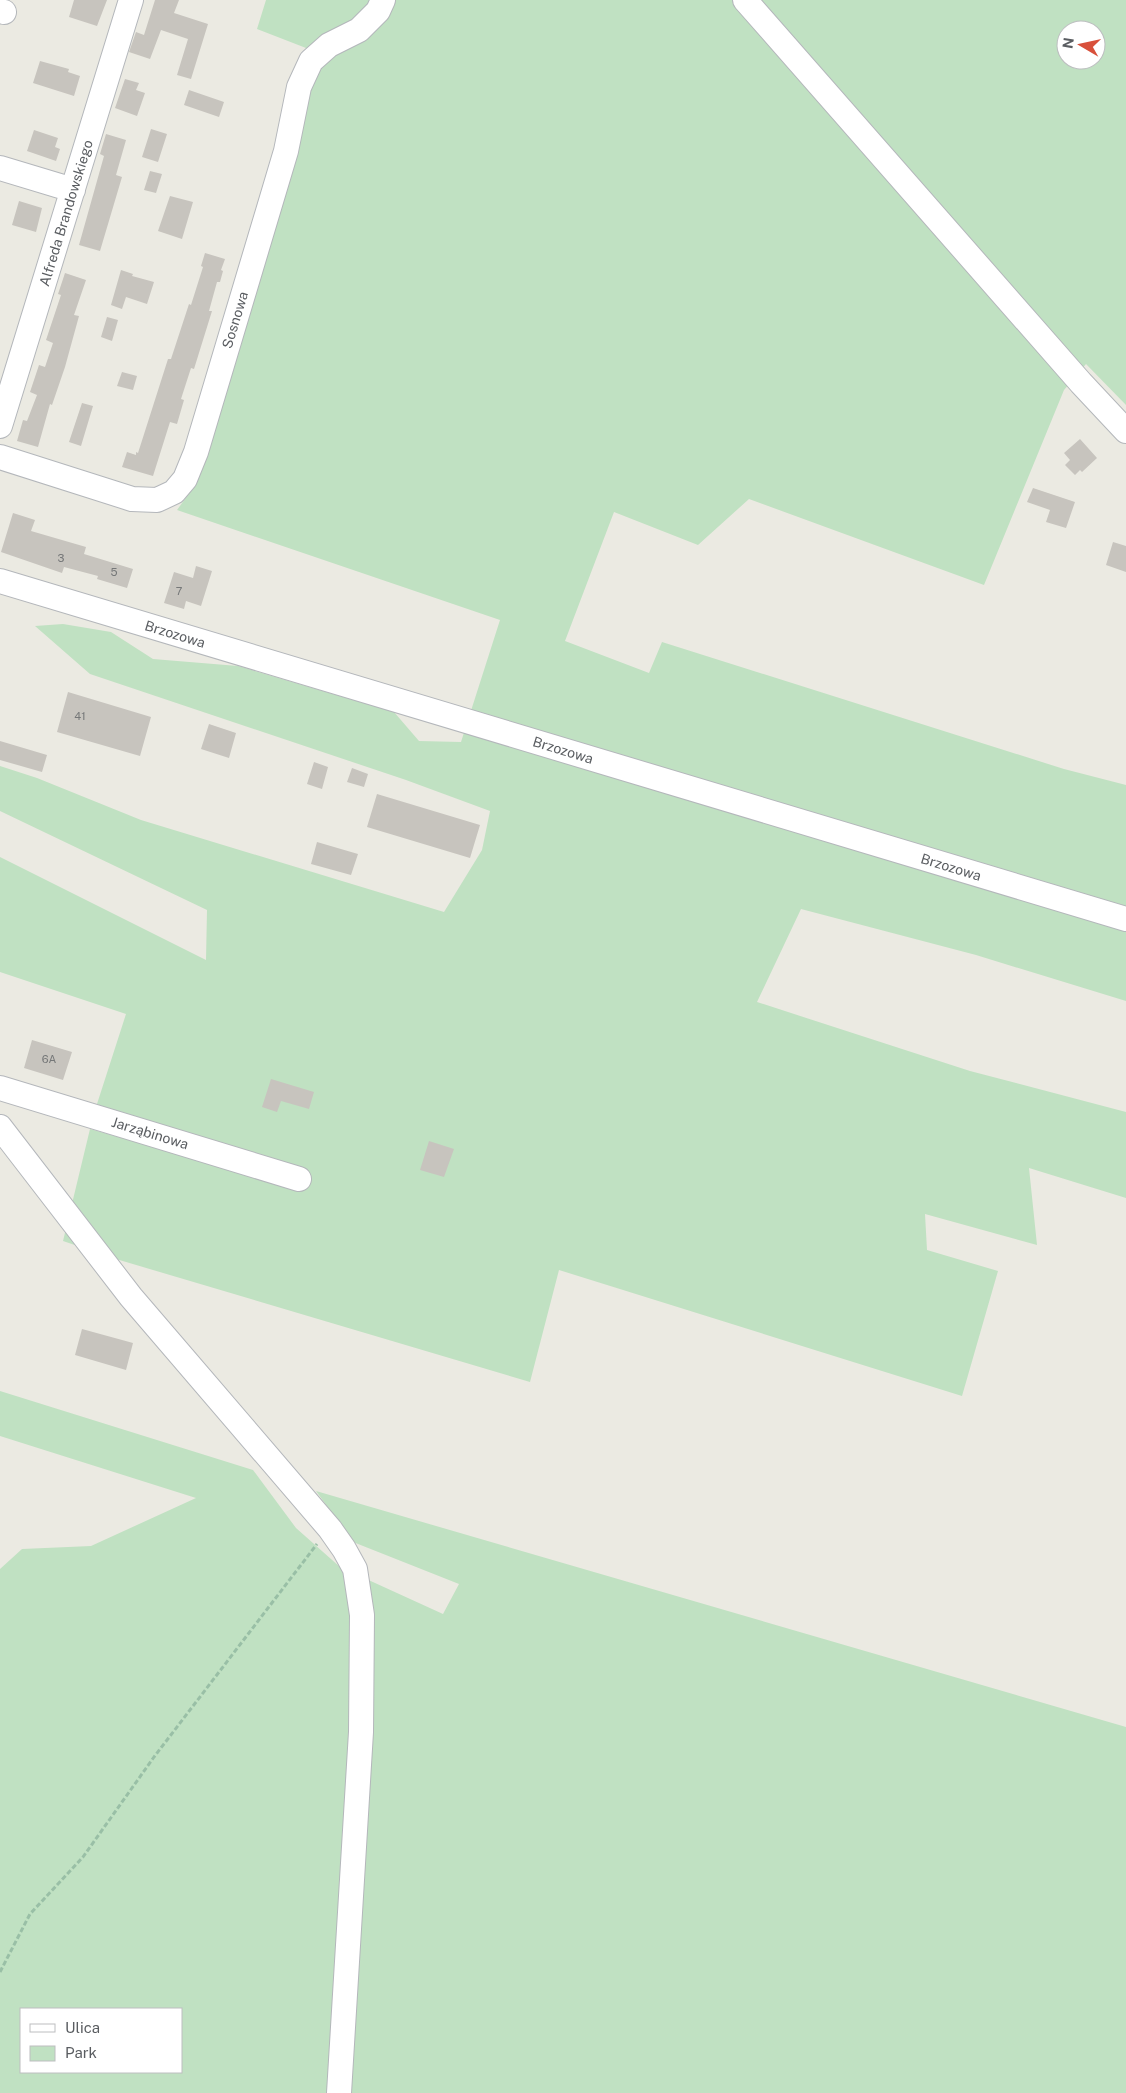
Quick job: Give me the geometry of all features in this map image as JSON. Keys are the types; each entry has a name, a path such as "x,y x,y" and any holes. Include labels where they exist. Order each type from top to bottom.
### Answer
{"street":[{"name":"Alfreda Brandowskiego","path":"0,426 131,0"},
{"name":"Sosnowa","path":"0,457 132,499 157,500 174,492 185,479 196,452 286,151 299,87 311,61 328,45 359,30 378,10 383,0"},
{"path":"745,0 1081,383 1126,431"},
{"path":"0,168 73,190"},
{"name":"Brzozowa","path":"0,581 1126,919"},
{"name":"Jarząbinowa","path":"0,1088 299,1178"},
{"path":"0,1127 131,1297 330,1529 344,1549 355,1570 362,1615 361,1732 339,2093"}],"path":[{"path":"0,1972 30,1914 83,1858 154,1757 330,1529"}],"green space":[{"path":"266,0 1126,0 1126,405 1086,364 1064,390 984,585 749,499 698,545 614,512 565,641 649,673 662,642 1064,769 1126,785 1126,1001 976,955 801,909 757,1002 970,1071 1126,1112 1126,1198 1029,1168 1037,1245 925,1214 927,1250 998,1271 962,1396 559,1270 530,1382 116,1259 63,1241 90,1129 244,1172 97,1104 126,1014 0,972 0,857 206,960 207,910 0,811 0,766 37,778 141,820 444,912 482,850 490,811 406,780 90,674 35,626 63,624 111,632 153,659 238,666 394,712 419,741 461,742 500,620 177,510 193,488 302,134 285,129 306,48 257,29"},
{"path":"0,1391 253,1470 296,1528 340,1567 443,1614 459,1584 353,1542 316,1491 1126,1727 1126,2093 0,2093 0,1569 22,1549 91,1546 196,1498 0,1436"}],"building":[{"path":"74,0 107,0 97,26 69,17"},
{"path":"155,0 179,0 174,13 208,24 191,79 177,75 188,39 161,30 150,59 129,52 136,32 144,35"},
{"path":"40,61 69,69 68,72 80,76 74,96 33,83"},
{"path":"125,79 139,83 136,90 145,93 137,116 115,108"},
{"path":"189,90 224,102 219,117 184,105"},
{"path":"151,129 167,134 158,162 142,157"},
{"path":"34,130 58,138 55,147 60,149 56,161 27,151"},
{"path":"106,134 126,140 116,175 122,177 100,251 79,245 104,156 100,154"},
{"path":"150,171 162,174 156,193 144,190"},
{"path":"170,196 193,202 182,239 158,231"},
{"path":"19,201 42,208 36,232 12,225"},
{"path":"205,253 225,259 221,270 223,271 220,282 217,282 209,311 212,311 194,369 191,368 181,399 184,400 177,424 170,422 153,476 122,467 127,452 136,455 136,452 138,453 168,359 171,359 189,304 191,305 203,267 201,266"},
{"path":"121,270 133,274 132,276 154,282 147,304 126,297 122,309 111,305"},
{"path":"65,273 86,280 74,315 79,316 65,367 52,405 50,404 38,447 17,441 23,420 27,421 37,395 30,392 39,365 45,367 53,343 46,340 61,295 58,294"},
{"path":"107,317 118,320 112,341 101,337"},
{"path":"122,372 137,376 133,390 117,386"},
{"path":"82,403 93,406 81,446 69,442"},
{"path":"1080,439 1097,458 1082,472 1080,470 1075,475 1065,465 1070,460 1064,453"},
{"path":"1033,488 1075,502 1066,528 1046,522 1050,510 1027,502"},
{"path":"13,513 35,520 31,531 86,547 84,554 133,569 127,588 97,579 98,576 64,567 62,573 1,552"},
{"path":"1113,542 1126,546 1126,572 1106,565"},
{"path":"196,566 212,571 201,606 186,601 184,609 164,603 174,572 193,578"},
{"path":"68,692 151,717 140,756 57,732"},
{"path":"209,724 236,733 229,758 201,749"},
{"path":"0,741 47,755 42,772 0,760"},
{"path":"314,762 328,767 322,789 307,784"},
{"path":"352,768 368,774 364,787 347,782"},
{"path":"377,794 480,825 470,858 367,827"},
{"path":"317,842 358,854 351,875 311,864"},
{"path":"32,1040 72,1052 63,1080 24,1068"},
{"path":"271,1079 314,1092 309,1109 281,1101 277,1112 262,1107"},
{"path":"429,1141 454,1149 444,1177 420,1170"},
{"path":"82,1329 133,1343 126,1370 75,1355"}]}
